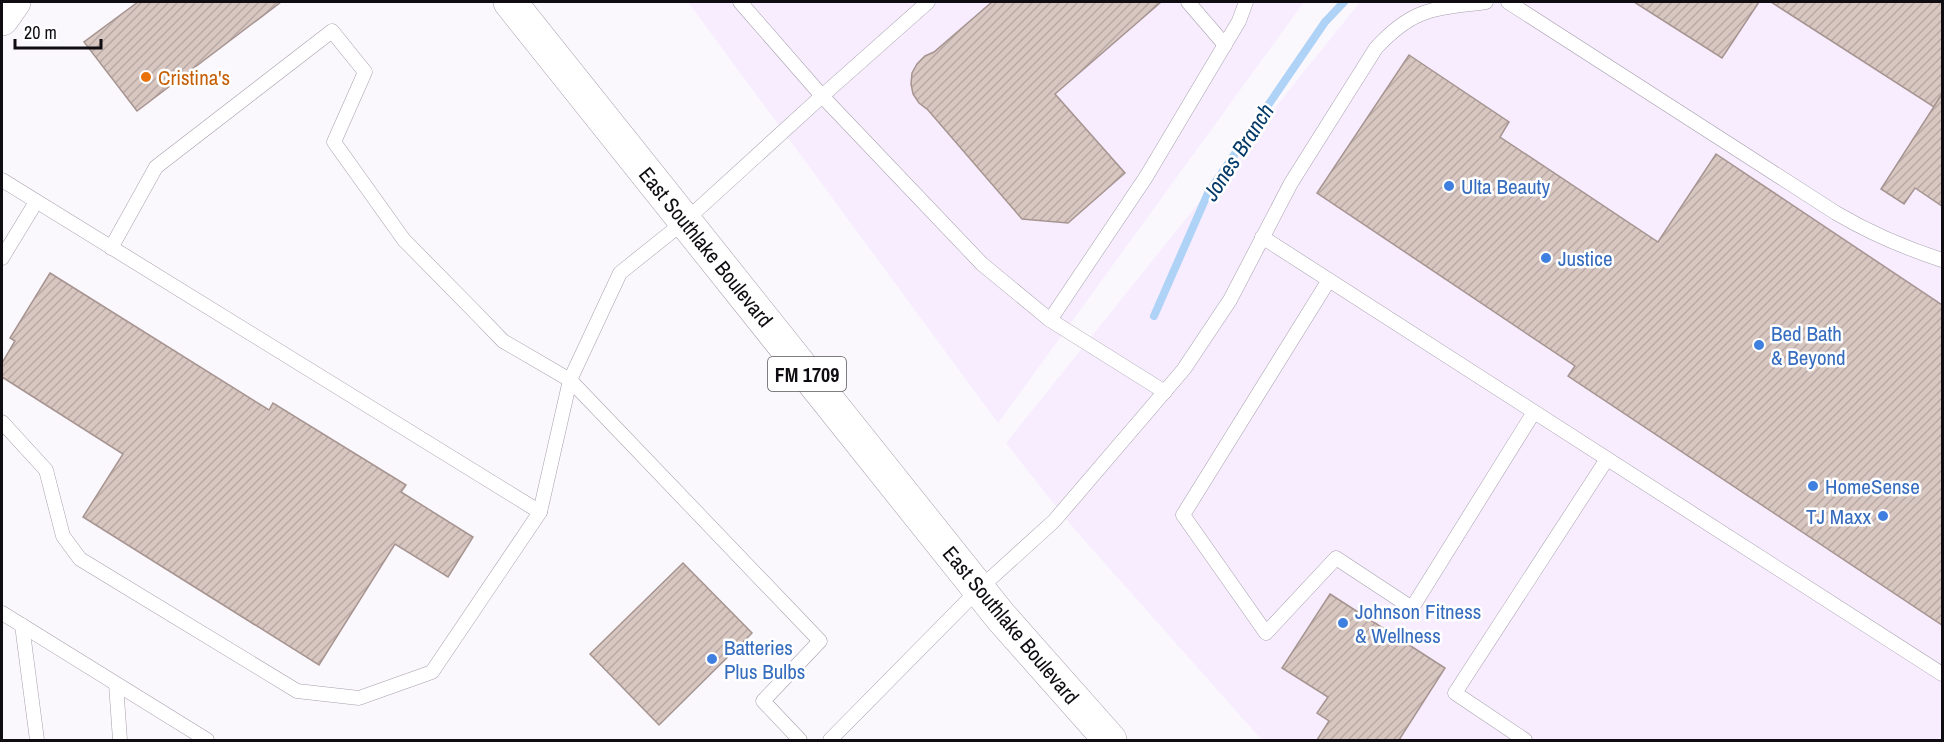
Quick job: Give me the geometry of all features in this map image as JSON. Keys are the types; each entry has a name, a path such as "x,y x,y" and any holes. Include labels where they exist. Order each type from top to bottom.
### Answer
{"main road":[{"path":"2,19 14,2"},
{"name":"East Southlake Boulevard","path":"510,2 979,589 1110,741"}],"lane":[{"path":"740,2 822,96 981,264 1050,320 1165,392"},
{"path":"2,422 46,470 63,536 80,559 297,691 359,698 432,672 540,512 570,381 620,273 685,221 928,2"},
{"path":"1188,2 1225,45"},
{"path":"1050,320 1146,177 1239,21 1246,2"},
{"path":"830,741 979,589 1054,521 1184,369 1240,282 1291,183 1376,48 1407,19 1428,10 1486,2"},
{"path":"1508,2 1836,213 1866,230 1942,261"},
{"path":"111,248 156,167 332,31 365,72 334,142 404,240 503,341 570,381 820,641 763,701 800,741"},
{"path":"2,180 540,512"},
{"path":"2,258 36,202"},
{"path":"1262,237 1942,674"},
{"path":"1329,280 1183,515 1266,633 1336,558 1412,608 1534,412"},
{"path":"1525,741 1455,693 1607,459"},
{"path":"2,612 207,741"},
{"path":"22,625 37,741"},
{"path":"116,684 120,741"}],"shaded area":[{"path":"688,2 1304,2 998,423"},
{"path":"1360,2 1942,2 1942,740 1262,740 1070,524 1006,443"}],"building":[{"name":"Cristina's","path":"138,2 281,2 137,111 84,42"},
{"path":"992,2 1161,2 1055,94 1125,173 1068,223 1022,219 913,94 912,73 917,64"},
{"path":"1634,2 1759,2 1722,58"},
{"path":"1771,2 1942,2 1942,94 1934,107"},
{"path":"1409,55 1509,122 1500,137 1658,242 1716,154 1942,305 1942,625 1568,376 1575,366 1317,193"},
{"path":"1942,94 1942,206 1915,188 1904,204 1881,189"},
{"path":"50,273 269,410 273,403 406,485 401,492 473,537 448,577 395,544 319,665 83,517 123,454 2,377 2,363 15,341 10,338"},
{"path":"683,563 752,633 659,725 590,654"},
{"path":"1330,594 1445,668 1399,740 1317,740 1329,721 1317,713 1328,697 1282,668"}],"waterway":[{"name":"Jones Branch","path":"1154,316 1208,193 1325,22 1344,2"}],"place":[{"name":"Cristina's","path":"146,77"},
{"name":"Ulta Beauty","path":"1449,186"},
{"name":"Justice","path":"1546,258"},
{"name":"Bed Bath & Beyond","path":"1759,345"},
{"name":"HomeSense","path":"1813,486"},
{"name":"TJ Maxx","path":"1883,516"},
{"name":"Johnson Fitness & Wellness","path":"1343,623"},
{"name":"Batteries Plus Bulbs","path":"712,659"}]}
